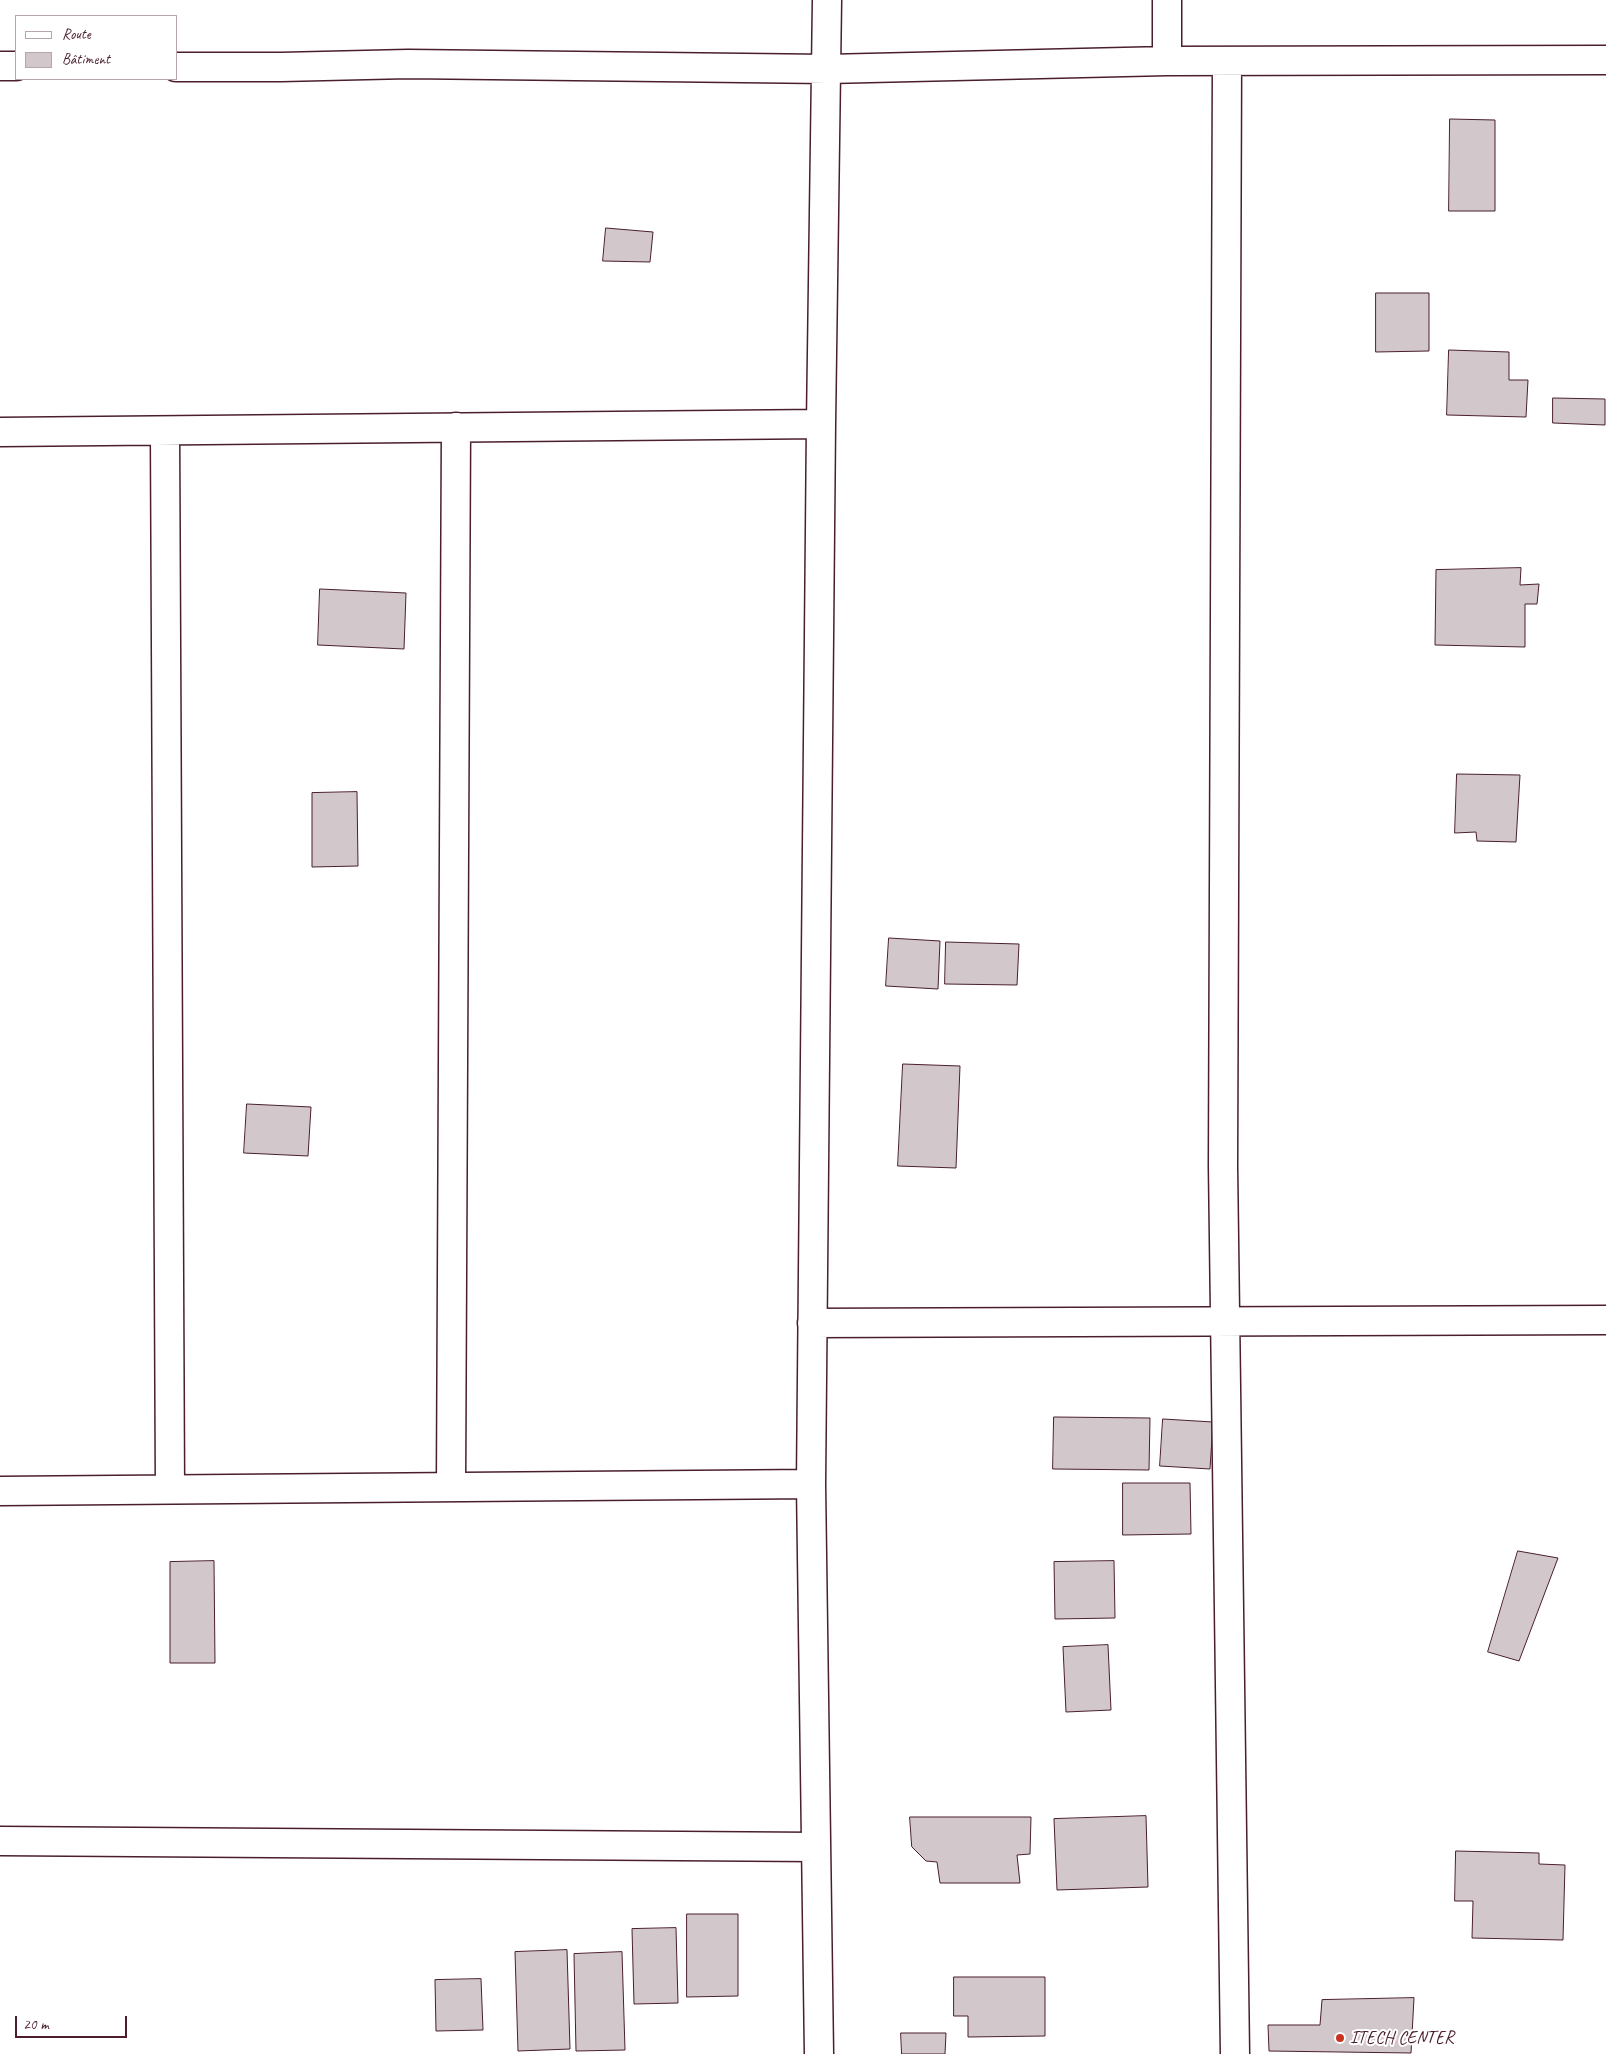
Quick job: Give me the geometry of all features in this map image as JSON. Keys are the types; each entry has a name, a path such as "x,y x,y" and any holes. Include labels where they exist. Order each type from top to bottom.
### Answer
{"street":[{"path":"820,2054 815,1847 811,1484 827,0"},
{"path":"1167,0 1167,61"},
{"path":"178,67 408,64 827,69 1167,61 1606,60"},
{"path":"1228,61 1223,1146 1235,2054"},
{"path":"0,66 15,66"},
{"path":"0,432 821,424"},
{"path":"451,1487 456,427"},
{"path":"165,431 170,1489"},
{"path":"812,1323 1606,1320"},
{"path":"0,1491 811,1484"},
{"path":"0,1841 815,1847"}],"building":[{"path":"1450,119 1495,120 1495,211 1449,211"},
{"path":"606,228 653,232 650,262 603,261"},
{"path":"1376,293 1429,293 1429,351 1376,352"},
{"path":"1449,350 1509,352 1509,380 1528,380 1526,417 1447,415"},
{"path":"1553,398 1605,399 1605,425 1553,423"},
{"path":"1521,568 1520,585 1539,584 1537,604 1525,604 1525,647 1435,645 1436,570"},
{"path":"320,589 406,593 404,649 318,645"},
{"path":"1457,774 1520,775 1516,842 1477,841 1476,832 1455,833"},
{"path":"357,792 358,866 312,867 312,793"},
{"path":"889,938 940,941 938,989 886,986"},
{"path":"946,942 1019,944 1017,985 945,984"},
{"path":"903,1064 960,1066 956,1168 898,1166"},
{"path":"247,1104 311,1107 308,1156 244,1153"},
{"path":"1054,1417 1150,1418 1149,1470 1053,1469"},
{"path":"1163,1419 1213,1422 1210,1469 1160,1466"},
{"path":"1123,1483 1190,1483 1191,1534 1123,1535"},
{"path":"1518,1551 1558,1558 1519,1661 1488,1652"},
{"path":"214,1561 215,1663 170,1663 170,1562"},
{"path":"1114,1561 1115,1618 1055,1619 1054,1562"},
{"path":"1108,1645 1111,1710 1066,1712 1063,1647"},
{"path":"1146,1816 1148,1887 1057,1890 1054,1819"},
{"path":"910,1817 1031,1817 1030,1854 1017,1855 1020,1883 940,1883 937,1862 926,1861 912,1847"},
{"path":"1456,1851 1539,1853 1539,1864 1565,1865 1563,1940 1472,1938 1473,1901 1455,1901"},
{"path":"687,1914 738,1914 738,1996 687,1997"},
{"path":"676,1928 678,2003 634,2004 632,1929"},
{"path":"567,1950 570,2049 518,2051 515,1952"},
{"path":"622,1952 625,2050 576,2051 574,1954"},
{"path":"954,1977 1045,1977 1045,2036 968,2037 968,2016 954,2016"},
{"path":"481,1979 483,2030 436,2031 435,1980"},
{"name":"ITECH CENTER","path":"1414,1998 1411,2053 1269,2051 1268,2025 1320,2025 1322,2000"},
{"path":"901,2033 946,2033 945,2054 902,2054"}],"place":[{"name":"ITECH CENTER","path":"1340,2038"}]}
